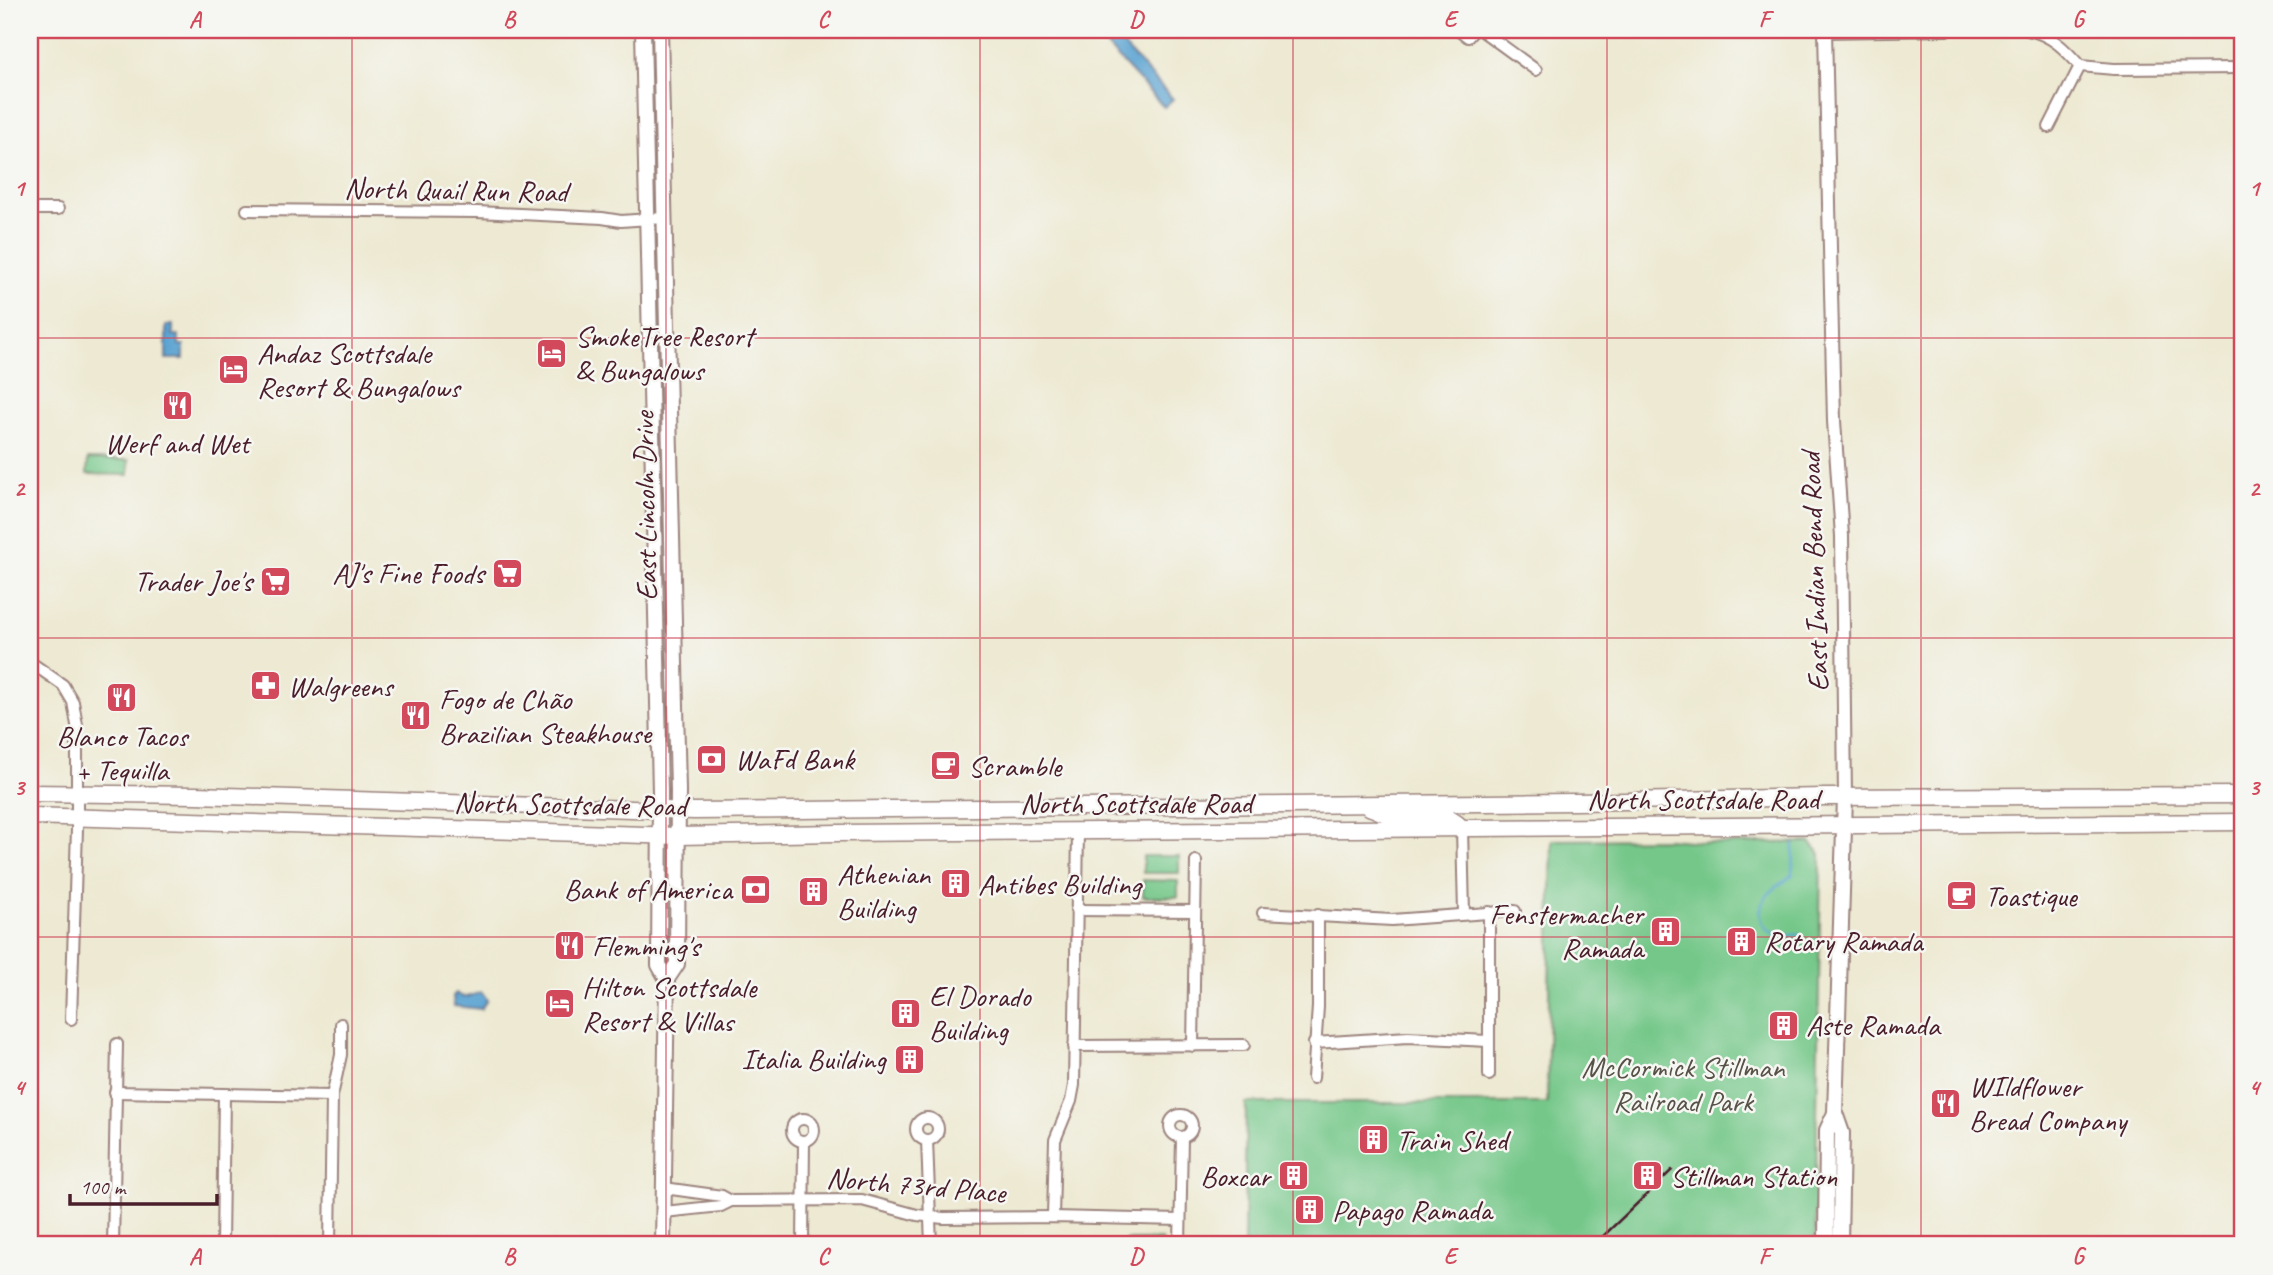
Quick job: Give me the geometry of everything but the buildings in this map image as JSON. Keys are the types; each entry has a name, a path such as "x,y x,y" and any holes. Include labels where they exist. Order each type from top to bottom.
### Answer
{"main road":[{"name":"East Lincoln Drive","path":"643,30 660,810 659,965 667,979 663,1245"},
{"name":"East Lincoln Drive","path":"660,30 678,810 677,964 667,979"},
{"name":"North Scottsdale Road","path":"30,793 196,795 660,810 2243,795"},
{"name":"East Indian Bend Road","path":"1825,1245 1828,1130 1835,1113 1845,797"},
{"path":"1362,803 1389,815 1441,814 1454,820 1462,828 1482,813 1540,812 1577,802"},
{"path":"1013,807 1035,816 1062,819 1078,831 1084,823 1095,817 1151,816 1183,806"},
{"path":"909,809 910,832"},
{"name":"North Scottsdale Road","path":"30,816 659,836 2243,822"},
{"name":"East Indian Bend Road","path":"1835,1113 1842,1133 1840,1245"}],"street":[{"path":"1459,30 1468,37 1474,30"},
{"path":"1481,30 1535,70"},
{"path":"1825,31 1947,30"},
{"path":"2028,30 2037,31 2063,46 2080,66 2114,69 2243,68"},
{"name":"East Indian Bend Road","path":"1825,31 1834,421 1842,536 1845,797"},
{"path":"2049,127 2080,66"},
{"path":"30,209 58,209"},
{"name":"North Quail Run Road","path":"247,210 477,212 621,221 664,218"},
{"path":"30,662 63,685 73,702 79,747 71,1019"},
{"path":"1462,828 1464,914"},
{"path":"1053,1217 1055,1140 1071,1101 1074,1086 1078,831"},
{"path":"1193,1046 1196,861"},
{"path":"1076,909 1195,911"},
{"path":"1263,913 1392,920 1515,911"},
{"path":"1489,912 1489,1075"},
{"path":"1313,1078 1318,1007 1318,915"},
{"path":"330,1245 332,1096 341,1055 341,1024"},
{"path":"1314,1043 1408,1037 1488,1041"},
{"path":"113,1245 117,1044"},
{"path":"1074,1046 1244,1045"},
{"path":"115,1092 332,1096"},
{"path":"222,1245 224,1095"},
{"path":"1181,1245 1182,1137"},
{"path":"927,1140 931,1245"},
{"path":"803,1245 804,1141"},
{"name":"North 73rd Place","path":"664,1188 722,1196 731,1201 862,1200 929,1216 1180,1220"},
{"name":"North 73rd Place","path":"664,1212 722,1206 731,1201"}],"green space":[{"path":"88,459 129,460 129,475 87,474"},
{"path":"2240,466 2243,466 2243,543 2237,543"},
{"name":"McCormick Stillman Railroad Park","path":"1668,839 1722,844 1810,842 1821,854 1815,1245 1244,1245 1246,1103 1547,1103 1552,840"},
{"path":"1143,856 1179,856 1179,873 1143,873"},
{"path":"1143,880 1178,881 1178,897 1143,897"},
{"path":"1126,1240 1162,1240 1162,1245 1126,1245"}],"water":[{"path":"1092,30 1109,30 1173,99 1164,107"},
{"path":"166,325 173,325 173,335 179,335 179,345 184,345 184,359 166,359"},
{"path":"481,992 487,1000 481,1009 454,1006 453,996 456,993 466,997"}],"waterway":[{"path":"1794,844 1793,874 1767,896 1761,907 1761,919 1772,932 1800,935"}],"railway":[{"path":"1594,1245 1672,1170"}],"place":[{"name":"SmokeTree Resort & Bungalows","path":"552,353"},
{"name":"Andaz Scottsdale Resort & Bungalows","path":"234,370"},
{"name":"Werf and Wet","path":"177,405"},
{"name":"AJ's Fine Foods","path":"507,573"},
{"name":"Trader Joe's","path":"275,581"},
{"name":"Walgreens","path":"265,686"},
{"name":"Blanco Tacos + Tequilla","path":"122,698"},
{"name":"Fogo de Chão Brazilian Steakhouse","path":"416,716"},
{"name":"WaFd Bank","path":"712,759"},
{"name":"Scramble","path":"945,766"},
{"name":"Antibes Building","path":"955,884"},
{"name":"Bank of America","path":"755,889"},
{"name":"Athenian Building","path":"814,891"},
{"name":"Toastique","path":"1962,896"},
{"name":"Fenstermacher Ramada","path":"1666,931"},
{"name":"Rotary Ramada","path":"1741,941"},
{"name":"Flemming's","path":"569,946"},
{"name":"Hilton Scottsdale Resort & Villas","path":"559,1004"},
{"name":"El Dorado Building","path":"906,1013"},
{"name":"Aste Ramada","path":"1783,1025"},
{"name":"Italia Building","path":"909,1059"},
{"name":"WIldflower Bread Company","path":"1946,1103"},
{"name":"Train Shed","path":"1373,1140"},
{"name":"Boxcar","path":"1293,1176"},
{"name":"Stillman Station","path":"1647,1176"},
{"name":"Papago Ramada","path":"1309,1210"}]}
